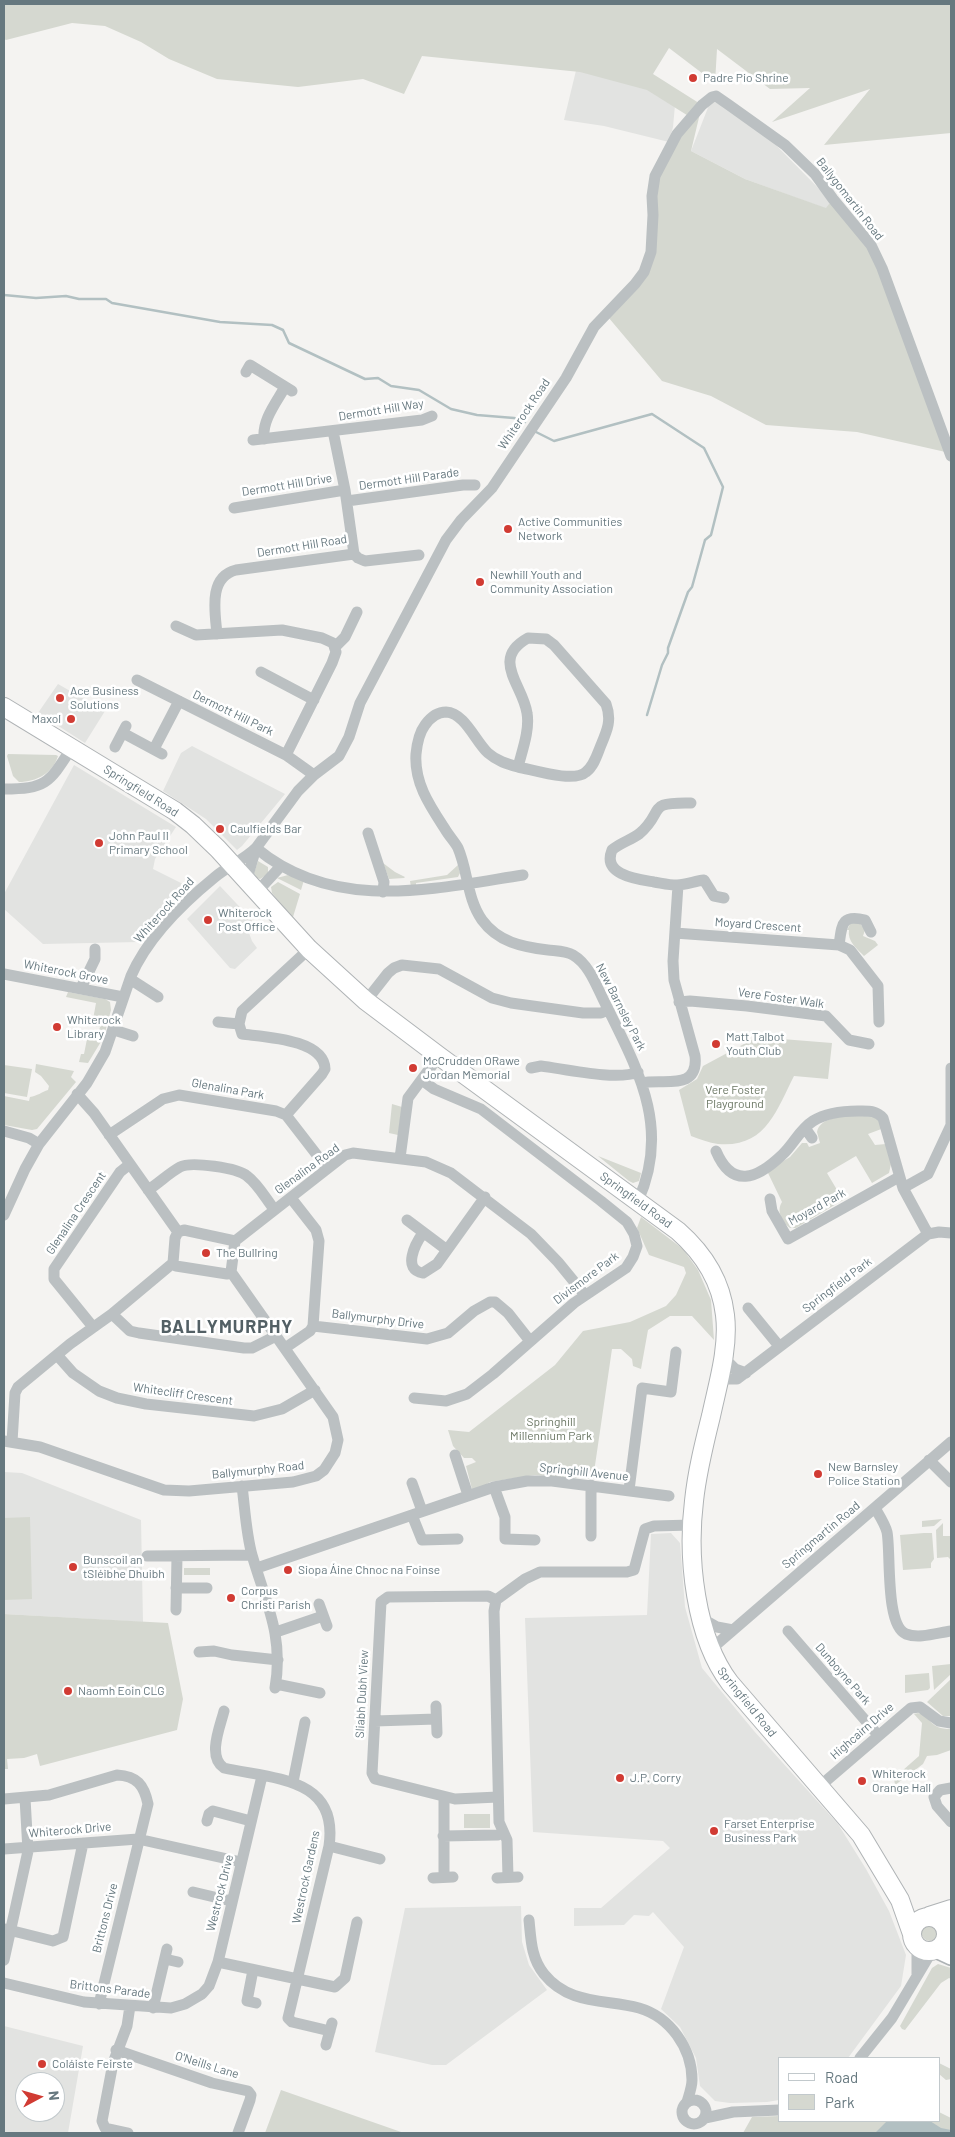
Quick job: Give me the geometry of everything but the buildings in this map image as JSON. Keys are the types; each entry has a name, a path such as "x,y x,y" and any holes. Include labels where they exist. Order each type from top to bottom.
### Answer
{"highway":[{"name":"Springfield Road","path":"4,707 174,811 206,837 309,949 366,1001 638,1201 688,1240 710,1268 720,1291 726,1330 723,1357 695,1492 692,1525 694,1567 702,1618 710,1650 730,1683 861,1835 930,1947"},
{"name":"Springfield Road","path":"900,1900 927,1916 939,1919 949,1929"},
{"path":"949,1929 943,1944 930,1947 915,1923 927,1916 951,1909"}],"street":[{"name":"Ballygomartin Road","path":"702,105 716,96 785,145 815,174 871,245 882,268 951,456"},
{"name":"Whiterock Road","path":"4,1215 25,1169 39,1144 78,1094 106,1052 123,997 136,964 154,938 191,898 216,875 248,856 256,848 283,810 314,775 339,756 354,739 360,703 446,540 460,520 492,488 566,378 594,327 644,272 652,252 654,215 652,196 655,176 677,134 702,105"},
{"name":"Dermott Hill Way","path":"246,372 250,365 289,389 266,420 258,439 422,420 432,416"},
{"name":"Dermott Hill Road","path":"217,634 215,604 220,579 225,574 236,570 354,554 346,496 333,431"},
{"name":"Dermott Hill Parade","path":"346,496 475,485"},
{"name":"Dermott Hill Drive","path":"234,508 346,496"},
{"path":"354,554 365,561 419,555"},
{"path":"335,647 345,637 357,612"},
{"path":"176,626 193,635 282,630 328,639 335,647 335,656 286,755"},
{"path":"528,638 536,638 546,640 554,645 606,704 609,722 593,764 582,775 570,777 518,767 528,715 509,662 511,654 520,642 528,638"},
{"path":"261,672 314,700"},
{"name":"Dermott Hill Park","path":"143,687 179,702 286,755 314,775"},
{"path":"115,747 124,730 158,752 179,702"},
{"name":"New Barnsley Park","path":"518,767 503,762 488,753 462,720 456,714 447,712 439,713 430,718 422,729 417,745 416,764 418,781 426,800 457,847 478,913 492,931 512,944 528,948 560,951 577,958 586,967 608,1010 640,1078 650,1112 652,1136 648,1172 638,1201"},
{"path":"4,789 27,789 40,786 58,770 71,749"},
{"path":"691,803 669,803 660,806 639,834 616,846 611,853 612,867 621,874 640,880 678,885 704,880 714,896 724,898"},
{"path":"368,834 384,882 383,892"},
{"path":"280,867 253,888 249,872 256,848 280,867 314,881 364,891 383,892 430,889 523,875"},
{"path":"531,1068 541,1066 680,1082 685,1080 693,1070 695,1056 679,1002 674,972 678,885"},
{"path":"871,932 865,920 854,917 845,920 842,924 839,945 850,950 878,986 879,1022"},
{"name":"Moyard Crescent","path":"675,933 839,945"},
{"path":"81,988 95,959 95,949"},
{"path":"309,949 242,1011 239,1024 242,1034 303,1043 323,1060 325,1069 322,1074 286,1116 327,1168"},
{"path":"366,1001 388,973 402,965 439,969 492,998 511,1003 583,1013 608,1010"},
{"name":"Whiterock Grove","path":"4,974 123,997"},
{"path":"130,979 158,997"},
{"name":"Vere Foster Walk","path":"679,1002 690,1001 747,1006 826,1016 849,1040 869,1044"},
{"path":"218,1022 239,1024"},
{"path":"114,1030 133,1036"},
{"path":"400,1158 408,1098 439,1056"},
{"path":"901,1182 928,1174 951,1125 951,1068"},
{"name":"Divismore Park","path":"414,1398 446,1401 467,1394 585,1295 626,1268 637,1246 634,1234 627,1222 481,1109 434,1089 422,1080"},
{"path":"78,1094 94,1113 178,1232"},
{"name":"Glenalina Park","path":"109,1135 163,1099 179,1095 276,1111 286,1116"},
{"path":"716,1151 725,1169 743,1177 759,1177 784,1154 799,1132 813,1121 827,1115 848,1111 875,1111 883,1118 901,1182 928,1234 939,1232 951,1233"},
{"path":"805,1128 812,1138"},
{"path":"4,1132 29,1138 39,1144"},
{"name":"Glenalina Road","path":"235,1241 345,1155 354,1153 400,1158 438,1166 467,1183 531,1234 558,1262 585,1295"},
{"name":"Glenalina Crescent","path":"93,1327 54,1279 54,1269 120,1172 130,1164"},
{"path":"148,1190 180,1167 191,1165 205,1166 240,1172 248,1177 274,1209"},
{"name":"Moyard Park","path":"770,1199 772,1211 788,1239 901,1182"},
{"path":"423,1234 414,1247 411,1260 417,1272 423,1273 430,1270 447,1250 485,1197"},
{"path":"285,1348 310,1331 313,1326 320,1241 316,1230 290,1198"},
{"path":"407,1220 423,1234 447,1250"},
{"path":"184,1230 235,1241 231,1272 227,1274 173,1264 175,1238 178,1232 184,1230"},
{"name":"Springfield Park","path":"718,1379 737,1379 746,1373 928,1234"},
{"name":"Ballymurphy Road","path":"173,1264 112,1314 18,1386 15,1393 8,1441 40,1447 164,1490 188,1492 307,1480 324,1470 332,1461 338,1440 333,1417 231,1272"},
{"name":"Ballymurphy Drive","path":"313,1326 427,1339 448,1333 474,1311 490,1302 495,1302 508,1313 530,1340"},
{"path":"748,1308 779,1346"},
{"path":"112,1314 130,1330 139,1333 244,1348 252,1348 276,1336"},
{"path":"629,1490 642,1388 671,1392 676,1352"},
{"name":"Whitecliff Crescent","path":"57,1355 73,1373 99,1391 117,1398 164,1406 254,1416 282,1410 315,1390"},
{"path":"723,1357 735,1369 746,1373"},
{"name":"Springmartin Road","path":"710,1650 951,1442"},
{"path":"455,1455 468,1495"},
{"path":"929,1460 951,1482"},
{"name":"Springhill Avenue","path":"257,1568 494,1487 540,1480 669,1496"},
{"path":"412,1483 422,1540 458,1539"},
{"path":"590,1485 590,1536"},
{"path":"242,1486 252,1555 276,1632 278,1660 276,1686 320,1693"},
{"path":"494,1487 505,1517 505,1539 535,1540"},
{"path":"875,1508 887,1530 892,1608 896,1624 904,1634 916,1636 951,1631"},
{"path":"508,1877 507,1840 500,1827 498,1797 494,1611 496,1600 525,1579 540,1572 627,1572 634,1570 645,1529 654,1526 692,1525"},
{"path":"147,1556 252,1555"},
{"path":"176,1610 177,1556"},
{"path":"176,1588 207,1588"},
{"name":"Sliabh Dubh View","path":"496,1600 488,1596 388,1597 381,1602 372,1773 375,1779 454,1799 498,1797"},
{"path":"276,1632 325,1621 319,1604"},
{"path":"702,1618 717,1627 733,1630"},
{"name":"Dunboyne Park","path":"788,1631 878,1735"},
{"path":"199,1652 214,1651 278,1660"},
{"path":"436,1706 437,1733"},
{"name":"Highcairn Drive","path":"820,1786 907,1710 916,1707 928,1711 939,1721 951,1723"},
{"name":"Westrock Gardens","path":"224,1711 215,1753 216,1762 224,1768 293,1782 318,1798 326,1808 330,1820 328,1846 289,2021 331,2027 326,2045"},
{"path":"375,1721 436,1719"},
{"path":"293,1782 302,1725"},
{"name":"Brittons Drive","path":"4,1799 49,1795 117,1775 129,1776 140,1783 146,1793 148,1804 99,2004"},
{"name":"Westrock Drive","path":"185,2004 202,1994 210,1986 218,1962 262,1776"},
{"path":"951,1788 940,1790 934,1797 936,1806 951,1822"},
{"path":"443,1878 444,1797"},
{"path":"4,1960 7,1929 29,1847 25,1798"},
{"path":"207,1821 209,1814 213,1811 251,1821"},
{"path":"443,1836 498,1835 502,1832"},
{"name":"Whiterock Drive","path":"4,1849 138,1839 241,1862"},
{"path":"7,1929 53,1941 63,1937 83,1843"},
{"path":"328,1846 380,1859"},
{"path":"193,1891 231,1902"},
{"path":"529,1920 531,1947 536,1962 544,1975 566,1992 584,1999 638,2008 656,2015 669,2025 681,2040 691,2068 692,2082 702,2117"},
{"path":"218,1962 335,1987 345,1978 357,1922"},
{"path":"861,2057 892,2018 917,1974 926,1964 930,1947"},
{"path":"153,2008 166,1954 178,1962"},
{"path":"254,1970 247,2001 256,2003"},
{"name":"Brittons Parade","path":"4,1984 99,2004 153,2008 171,2008 185,2004"},
{"path":"128,2133 105,2128 102,2125 116,2050 126,2026 130,2006"},
{"name":"O'Neills Lane","path":"116,2050 212,2083 248,2091 251,2095 250,2100 238,2133"},
{"path":"692,2082 687,2102 682,2112 690,2128 702,2117 733,2112 778,2110"},
{"path":"687,2102 692,2100 702,2117"}],"shaded area":[{"path":"581,50 676,94 673,127 669,142 604,126 564,120"},
{"path":"713,101 740,115 769,138 831,201 827,209 745,179 691,151 709,105"},
{"path":"58,684 105,711 85,743 38,713"},
{"path":"192,746 285,794 237,850 206,819 163,791 181,753"},
{"name":"John Paul II Primary School","path":"74,765 176,827 155,859 153,869 189,887 139,942 43,944 4,909 4,894"},
{"path":"220,886 252,920 249,933 257,948 235,969 230,968 187,919"},
{"name":"Bunscoil an tSléibhe Dhuibh","path":"4,1472 22,1473 141,1520 143,1622 4,1614"},
{"path":"671,1533 680,1543 685,1607 702,1668 754,1731 838,1824 889,1911 906,1955 901,1986 849,2057 778,2057 778,2100 730,2103 715,2101 700,2086 696,2058 680,2027 661,2009 684,1947 653,1912 649,1916 634,1915 624,1925 574,1926 574,1908 601,1908 670,1848 663,1841 533,1832 525,1618 647,1615 651,1534"},
{"path":"521,1906 522,1942 529,1965 547,1990 446,2065 432,2065 375,2052 405,1908"},
{"name":"Coláiste Feirste","path":"4,2026 83,2046 68,2133 4,2133"},
{"path":"886,2122 932,2122 941,2128 951,2130 951,2133 875,2133"}],"green space":[{"path":"4,4 951,4 951,133 824,145 870,89 772,122 810,88 770,89 717,49 715,83 669,48 653,74 702,105 691,151 745,179 826,208 833,199 882,268 950,453 857,432 766,425 711,396 662,381 603,311 644,272 655,176 690,117 647,90 580,72 422,56 404,94 363,79 298,87 217,79 169,59 141,42 105,26 72,23 6,40 4,39"},
{"path":"8,754 58,756 48,772 32,780 19,782 13,776"},
{"path":"258,861 268,867 268,874 260,879 254,873"},
{"path":"383,863 395,872 405,877 389,879"},
{"path":"458,865 460,873 458,877 416,883 416,886 411,887 410,881 447,875"},
{"path":"288,875 304,880 301,890 277,878"},
{"path":"278,882 300,894 293,917 290,916 272,893 271,887"},
{"path":"859,922 865,930 863,936 875,941 878,945 864,956 853,944 849,930 847,930 850,924"},
{"path":"68,992 105,999 110,1002 111,1010 104,1036 98,1035 100,1027 92,1025 96,1003 66,997"},
{"name":"Vere Foster Playground","path":"757,1037 832,1043 828,1079 794,1076 775,1114 767,1125 748,1140 734,1144 718,1144 691,1136 679,1090 697,1079 703,1066"},
{"path":"87,1039 102,1040 88,1063 79,1062 81,1054 84,1054"},
{"path":"36,1064 74,1071 71,1077 76,1082 37,1129 32,1130 4,1125 4,1096 29,1101 30,1097 48,1090 49,1086 35,1072"},
{"path":"4,1065 32,1069 27,1097 4,1093"},
{"path":"392,1104 402,1107 398,1135 389,1133"},
{"path":"851,1115 879,1117 884,1128 868,1134 875,1145 886,1144 891,1164 889,1173 872,1183 856,1156 827,1173 843,1200 796,1228 790,1228 781,1216 780,1205 782,1202 768,1173 770,1169 790,1157 802,1143 807,1143 809,1147 820,1143 817,1132 819,1127 826,1121"},
{"path":"598,1156 641,1173 639,1181 633,1183 629,1181"},
{"name":"Springhill Millennium Park","path":"641,1217 683,1249 698,1270 711,1300 714,1340 692,1316 670,1316 648,1330 641,1369 633,1366 632,1359 621,1349 612,1349 593,1479 535,1475 490,1482 473,1493 466,1466 476,1462 472,1458 464,1458 453,1446 448,1430 469,1432 555,1365 583,1331 630,1322 666,1306 676,1295 686,1273 684,1267 649,1255 637,1228"},
{"path":"30,1517 32,1599 4,1600 4,1518"},
{"path":"942,1519 934,1526 922,1527 922,1521"},
{"path":"943,1523 943,1536 951,1536 951,1560 948,1557 937,1558 936,1530"},
{"path":"932,1533 934,1559 931,1563 931,1568 903,1570 900,1535"},
{"path":"184,1568 210,1568 210,1575 184,1575"},
{"path":"4,1614 168,1623 183,1699 177,1730 40,1766 37,1754 24,1758 7,1759 8,1769 4,1769"},
{"path":"951,1664 951,1674 934,1690 932,1666"},
{"path":"929,1673 930,1688 928,1690 905,1693 905,1675"},
{"path":"951,1679 951,1716 943,1716 927,1702"},
{"path":"918,1713 938,1727 951,1729 951,1750 927,1756 923,1764 895,1785 894,1778 919,1756 922,1723 914,1714"},
{"path":"464,1814 490,1814 490,1828 464,1828"},
{"path":"926,1923 934,1923 939,1928 937,1939 926,1941 921,1936 921,1928"},
{"path":"938,1964 951,1968 951,1979 949,1978 941,1983 905,2030 902,2029 900,2026 932,1968"},
{"path":"940,2064 951,2069 951,2079 946,2080 940,2075"},
{"path":"281,2090 404,2133 265,2133"},
{"path":"940,2112 951,2118 951,2133 743,2133 752,2117 778,2116 778,2122 940,2122"}],"waterway":[{"path":"4,295 36,298 66,296 79,299 106,299 112,303 220,322 272,325 283,330 289,343 365,379 378,378 391,386 419,390 451,409 477,415 514,418 525,422"},
{"path":"536,432 554,441 652,414 704,448 723,487 711,535 705,540 692,587 688,592 668,648 668,653 662,665 647,715"}],"place":[{"name":"Padre Pio Shrine","path":"693,78"},
{"name":"Active Communities Network","path":"508,529"},
{"name":"Newhill Youth and Community Association","path":"480,582"},
{"name":"Ace Business Solutions","path":"60,698"},
{"name":"Maxol","path":"71,719"},
{"name":"Caulfields Bar","path":"220,829"},
{"name":"John Paul II Primary School","path":"99,843"},
{"name":"Whiterock Post Office","path":"208,920"},
{"name":"Whiterock Library","path":"57,1027"},
{"name":"Matt Talbot Youth Club","path":"716,1044"},
{"name":"McCrudden ORawe Jordan Memorial","path":"413,1068"},
{"name":"The Bullring","path":"206,1253"},
{"name":"New Barnsley Police Station","path":"818,1474"},
{"name":"Bunscoil an tSléibhe Dhuibh","path":"73,1567"},
{"name":"Siopa Áine Chnoc na Foinse","path":"288,1570"},
{"name":"Corpus Christi Parish","path":"231,1598"},
{"name":"Naomh Eoin CLG","path":"68,1691"},
{"name":"J.P. Corry","path":"620,1778"},
{"name":"Whiterock Orange Hall","path":"862,1781"},
{"name":"Farset Enterprise Business Park","path":"714,1831"},
{"name":"Coláiste Feirste","path":"42,2064"}],"district":[{"name":"BALLYMURPHY","path":"227,1327"}]}
